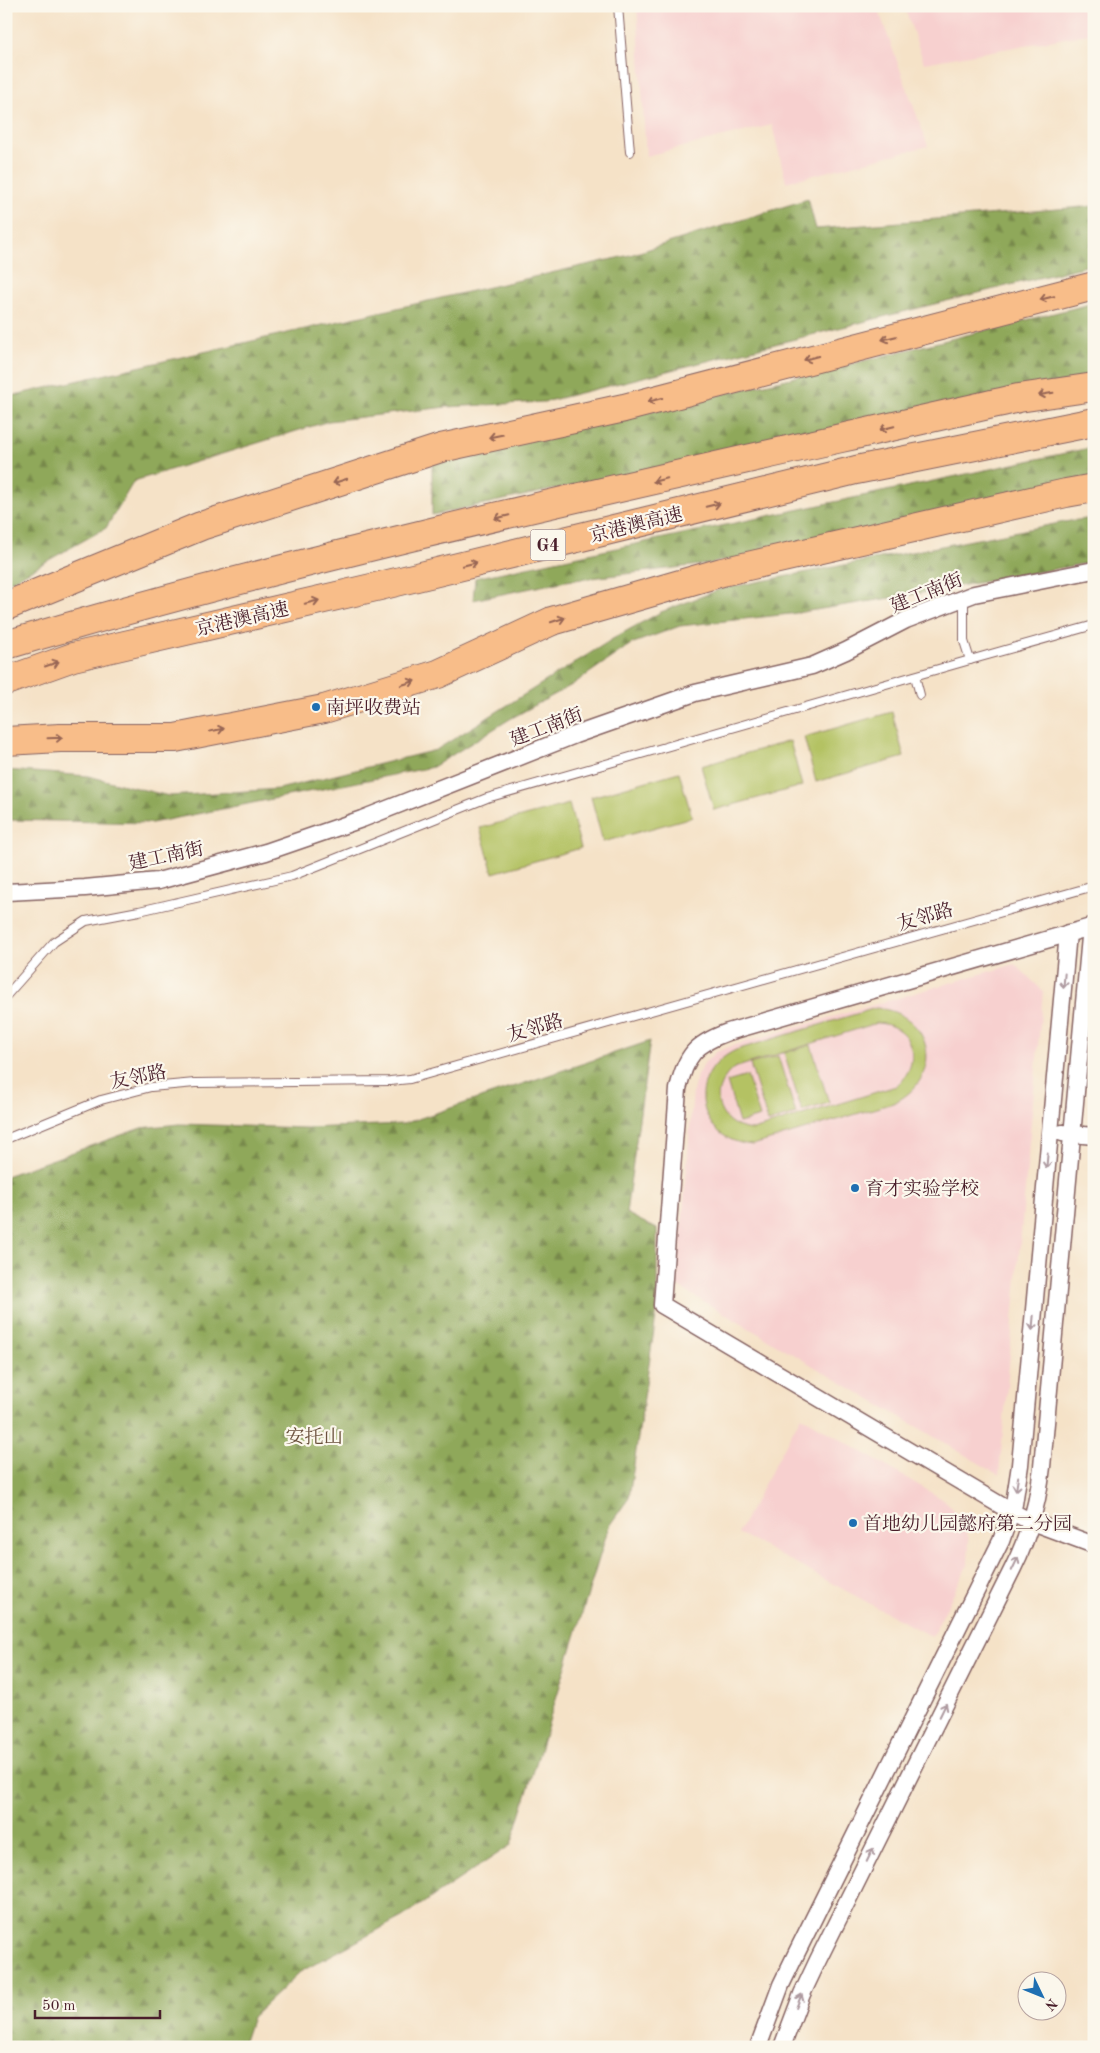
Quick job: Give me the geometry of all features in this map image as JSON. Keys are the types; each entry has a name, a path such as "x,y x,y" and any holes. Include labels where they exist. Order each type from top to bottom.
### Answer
{"highway":[{"path":"6,606 201,526 441,448 624,408 1094,286"},
{"name":"京港澳高速","path":"6,645 91,620 370,548 1019,398 1094,386"},
{"name":"京港澳高速","path":"6,681 74,657 380,586 856,470 1094,422"},
{"path":"6,741 60,738 175,738 324,709 438,674 552,621 722,572 1094,488"}],"street":[{"name":"建工南街","path":"6,892 85,888 158,881 266,852 362,819 575,735 694,693 812,666 906,620 974,594 1094,570"},
{"path":"782,2047 802,1994 818,1960 1022,1550 1032,1522 1042,1467 1092,926 708,1039 693,1052 683,1069 678,1089 662,1305 1012,1512 1032,1522 1094,1545"},
{"path":"758,2047 778,1994 798,1950 1002,1541 1012,1512 1020,1465 1068,933"},
{"path":"1050,1132 1094,1136"}],"lane":[{"path":"618,6 630,152"},
{"path":"964,598 964,641 970,660"},
{"path":"6,996 54,942 86,921 292,876 487,798 1094,625"},
{"path":"915,676 920,695"},
{"name":"友邻路","path":"6,1139 101,1100 151,1087 195,1083 390,1081 410,1079 1094,886"}],"shaded area":[{"path":"637,6 877,6 928,146 786,182 772,125 646,156"},
{"path":"904,6 1094,6 1094,33 924,63"},
{"name":"育才实验学校","path":"1015,964 1043,991 999,1475 677,1286 693,1091 697,1075 705,1062 716,1052 732,1046"},
{"name":"首地幼儿园懿府第二分园","path":"801,1416 944,1500 961,1517 969,1540 968,1564 932,1637 738,1533"}],"green space":[{"path":"808,199 816,229 1094,206 1094,264 544,402 446,407 329,421 134,481 106,528 6,584 6,397 630,255"},
{"path":"1094,303 1094,376 432,515 432,462 855,363"},
{"path":"1094,447 1094,484 708,564 566,581 473,600 475,578"},
{"path":"1094,518 1094,562 790,614 680,626 631,644 572,685 510,719 433,767 152,823 6,820 6,770 88,776 169,796 279,789 436,750 619,635 661,612 721,589 1070,521"},
{"path":"892,712 904,757 816,782 804,737"},
{"path":"790,741 802,786 714,810 701,766"},
{"path":"679,772 692,817 603,842 591,797"},
{"path":"569,804 581,848 493,873 480,828"},
{"path":"876,1008 896,1013 911,1022 921,1034 926,1048 926,1064 921,1079 910,1092 893,1103 753,1145 734,1141 719,1132 709,1120 704,1105 703,1090 709,1074 719,1061 736,1050","holes":["877,1023 889,1025 899,1030 906,1038 912,1056 910,1067 905,1077 896,1086 753,1130 731,1122 724,1115 718,1097 720,1087 725,1077 734,1068"]},
{"name":"安托山","path":"650,1041 626,1213 657,1229 657,1310 629,1498 609,1526 511,1845 402,1917 300,1972 252,2017 242,2047 6,2047 6,1176 141,1128 179,1124 307,1128 403,1124"},
{"path":"811,1045 829,1103 802,1111 784,1053"},
{"path":"778,1056 796,1114 768,1122 750,1064"},
{"path":"747,1076 760,1117 739,1123 727,1082"}],"place":[{"name":"南坪收费站","path":"316,707"},
{"name":"育才实验学校","path":"855,1188"},
{"name":"首地幼儿园懿府第二分园","path":"853,1523"}]}
